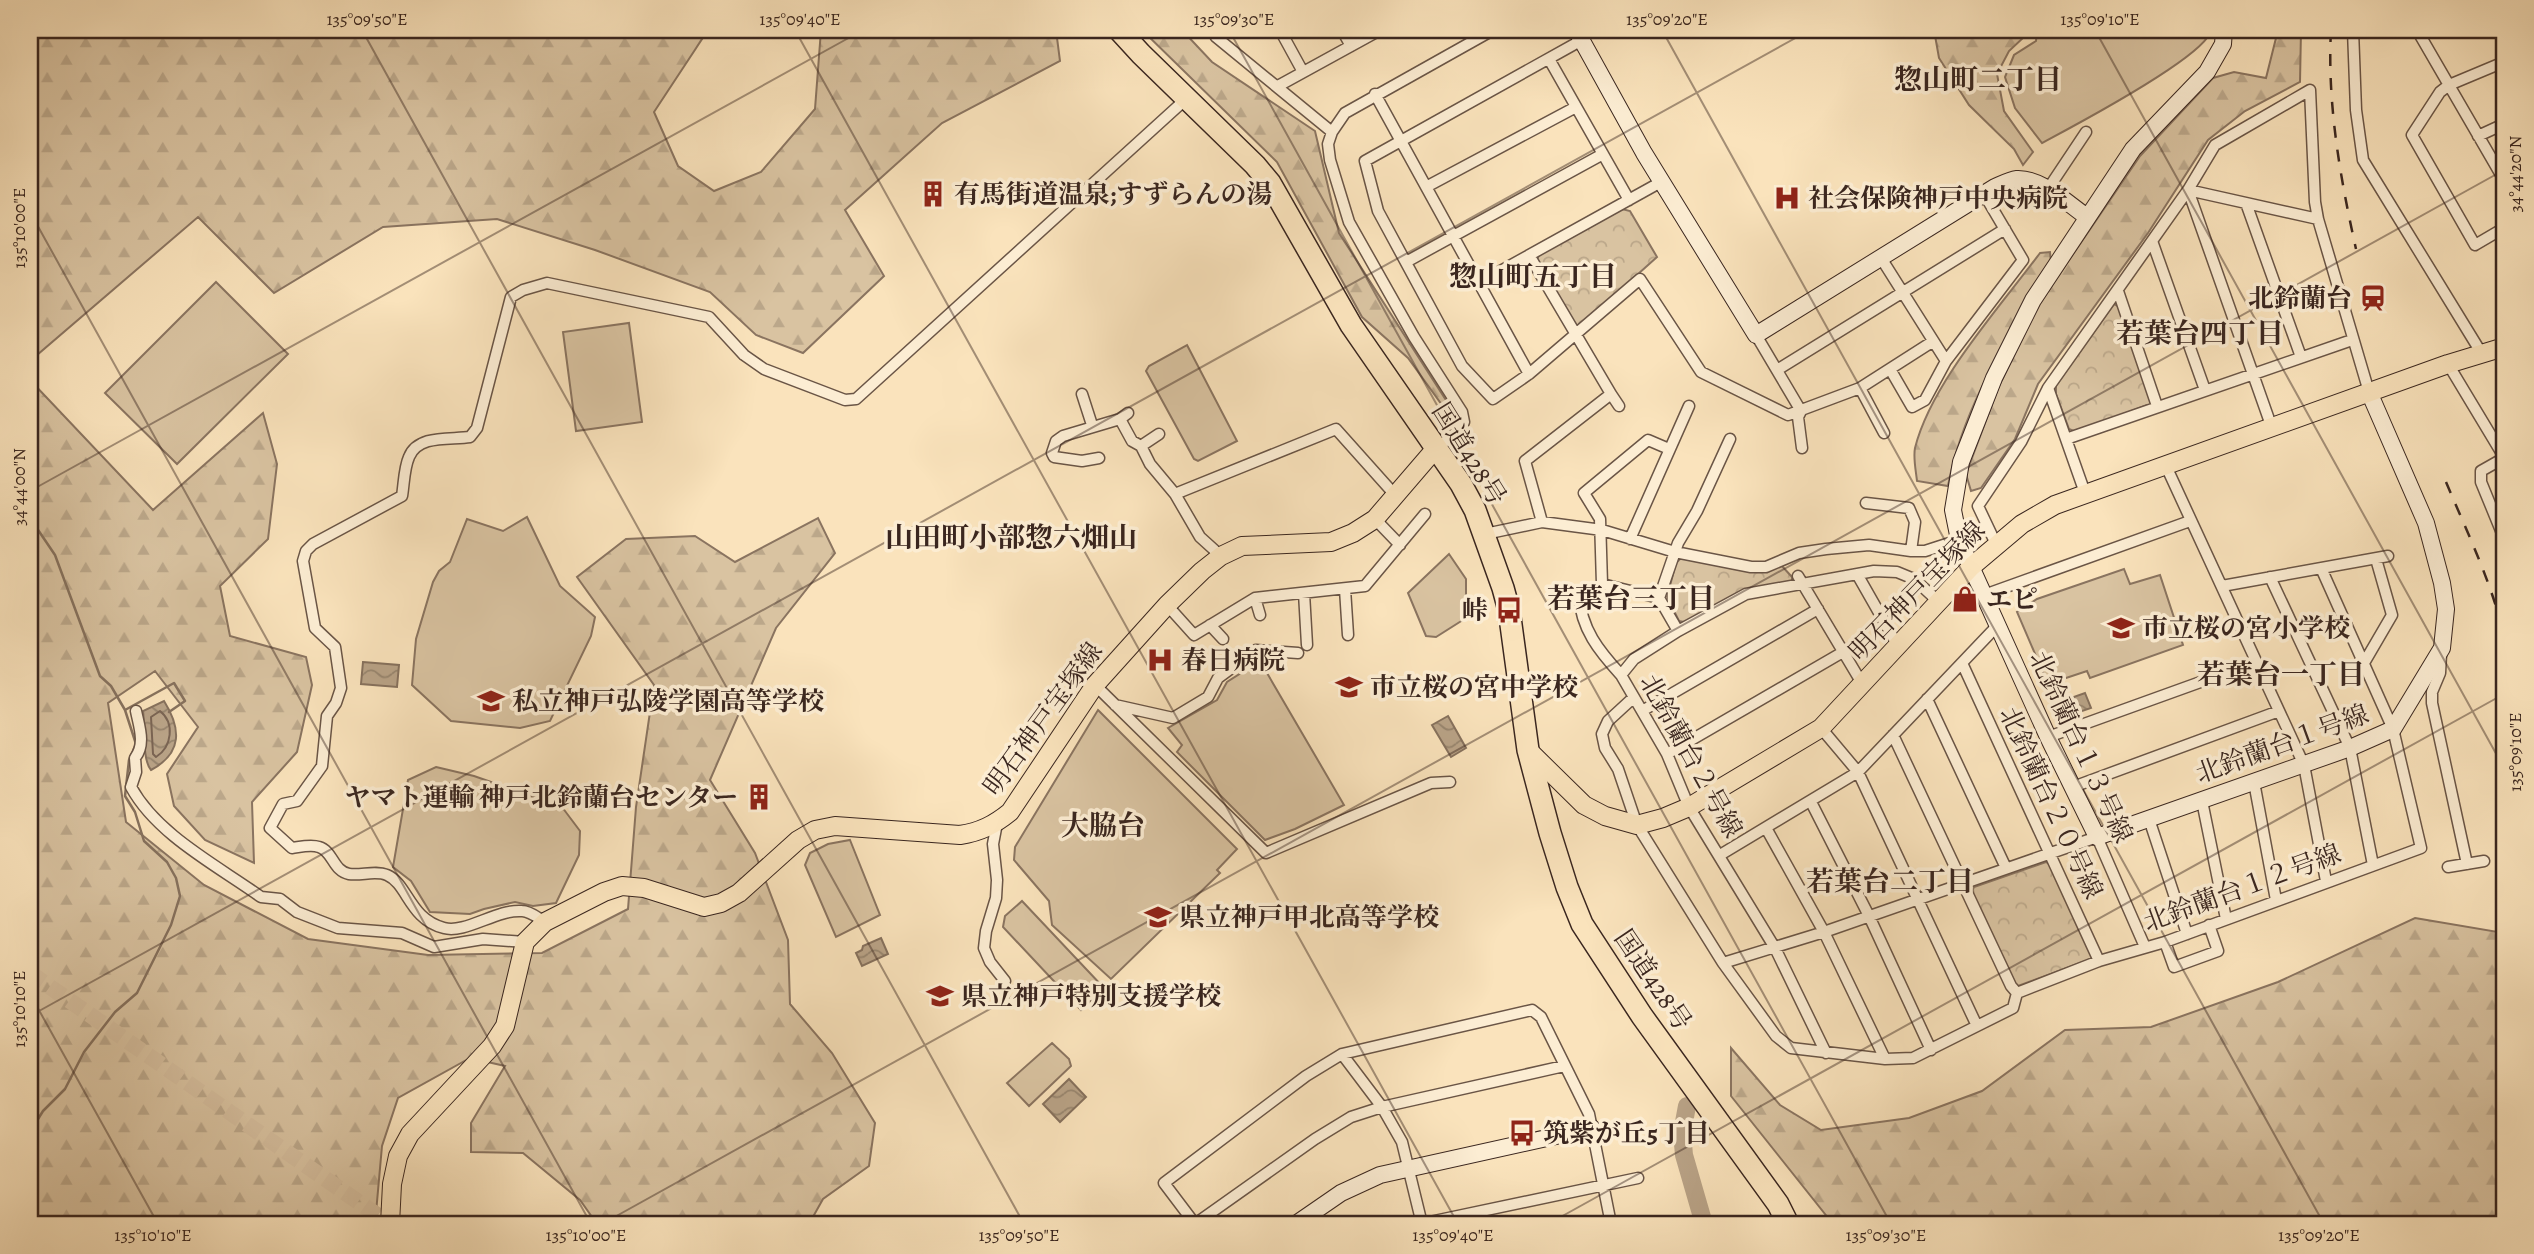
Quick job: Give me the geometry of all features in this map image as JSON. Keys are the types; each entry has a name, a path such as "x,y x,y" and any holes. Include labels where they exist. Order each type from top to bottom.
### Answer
{"highway":[{"name":"国道428号","path":"1119,30 1270,183 1351,325 1461,484 1485,534 1509,610 1528,750 1550,833 1574,906 1582,924 1642,1016 1778,1204 1788,1224"}],"main road":[{"name":"明石神戸宝塚線","path":"1637,825 1689,807 1821,728 1996,544 2055,505 2448,364 2504,347"},
{"name":"明石神戸宝塚線","path":"525,942 545,922 604,892 622,886 644,888 704,907 721,902 739,893 798,840 815,830 835,826 960,835 978,832 997,823 1010,812 1095,685 1167,605 1202,571 1221,556 1251,545 1331,542 1353,533 1375,519 1436,448"},
{"path":"1528,750 1584,805 1605,816 1637,825"},
{"path":"390,1224 392,1184 398,1156 410,1134 492,1045 505,1026 525,942"}],"street":[{"path":"1212,30 1216,37 1332,131"},
{"path":"1280,30 1303,72"},
{"path":"1342,30 1351,46"},
{"path":"1278,86 1381,30"},
{"path":"1436,448 1457,433 1464,422 1462,412 1414,337 1349,222 1330,160 1328,144 1332,131 1345,113 1493,30"},
{"name":"北鈴蘭台１３号線","path":"2145,947 2097,837 1971,568 1959,540 1953,510 1961,462 1994,378 2033,300 2133,149 2207,72 2223,44 2224,30"},
{"path":"2353,30 2356,110 2363,160 2482,354"},
{"path":"2421,31 2504,180"},
{"path":"1801,411 1661,182 1579,35 1549,59 1366,161 1378,211 1462,366 1493,399 1529,374 1640,279 1701,372 1788,415 1801,411 1860,388 1932,342"},
{"path":"1549,59 1629,200"},
{"path":"2504,62 2449,85 2440,92 2412,135 2475,245 2504,228"},
{"name":"北鈴蘭台１号線","path":"1723,963 1918,900 2350,748 2393,729 2442,648 2446,609 2426,523 2369,392 2318,219 2310,90 2215,145 2188,190"},
{"path":"1375,94 1529,374"},
{"path":"545,922 524,911 504,912 446,929 424,918 413,908 400,887 387,875 349,874 339,869 326,850 317,846 292,848 270,828 283,804 297,801 322,766 327,716 336,703 341,688 335,647 315,628 303,561 306,551 313,544 402,496 409,456 417,446 427,441 470,437 477,428 511,297 523,290 547,282 709,317 744,355 764,369 845,400 856,398 1186,99"},
{"path":"1426,187 1576,107"},
{"path":"2478,136 2504,124"},
{"path":"2048,190 2086,132"},
{"path":"1406,262 1603,154"},
{"path":"1756,335 1984,194 2017,179 2032,182 2048,190 2087,217"},
{"path":"1479,283 1661,182"},
{"path":"2188,190 2318,219"},
{"path":"1996,544 1978,506 2021,442 2048,388 2188,190"},
{"path":"2188,190 2272,428"},
{"path":"1890,369 1912,407 1924,400 1946,361 2023,260 1984,194"},
{"path":"2246,202 2301,357"},
{"path":"1777,370 2005,229"},
{"path":"2152,241 2205,390"},
{"path":"1529,255 1619,406"},
{"path":"1881,258 1946,361"},
{"path":"2118,291 2157,406"},
{"path":"2066,439 2352,340"},
{"path":"2448,364 2500,441 2504,458 2481,471 2482,482 2504,538"},
{"path":"1860,388 1884,433"},
{"path":"2048,388 2085,493"},
{"path":"1082,394 1092,425"},
{"path":"1542,522 1525,461 1611,394"},
{"path":"1630,539 1689,406"},
{"path":"1801,411 1798,417 1802,448"},
{"path":"1100,458 1082,461 1054,457 1052,453 1056,441 1063,436 1124,416 1132,441 1141,446 1150,464 1175,494 1200,537 1221,556"},
{"path":"1175,494 1336,429 1395,495"},
{"path":"1141,446 1159,434"},
{"path":"1659,598 1675,552 1730,439"},
{"path":"1602,584 1600,519 1584,493 1648,440 1669,449"},
{"path":"2166,466 2304,765 2326,881"},
{"path":"1866,503 1909,508 1915,522 1912,551"},
{"path":"1167,605 1194,635 1255,598 1365,586 1425,514"},
{"path":"1375,519 1400,545"},
{"path":"1984,595 2190,521"},
{"path":"1485,534 1542,522 1602,530 1675,552 1751,567 1795,571"},
{"path":"1863,685 1795,571 1799,553 1869,545 1912,551 1941,547 1959,540"},
{"path":"2222,586 2388,556"},
{"path":"2364,663 2392,615 2376,559"},
{"path":"2320,568 2393,729"},
{"name":"北鈴蘭台２号線","path":"1826,1053 1775,948 1689,807 1667,754 1621,676 1634,659 1678,631 1795,571 1857,574 1874,571 1897,572 1914,579 1939,602"},
{"path":"1857,574 1898,646"},
{"path":"2270,577 2350,748 2373,865"},
{"path":"1621,676 1602,654 1580,616 1579,595 1602,584 1659,598 1678,631"},
{"path":"1345,589 1348,635"},
{"path":"1115,705 1173,718 1208,697 1218,678 1256,650 1302,649 1304,593"},
{"path":"1255,598 1260,615"},
{"path":"1642,711 1818,609"},
{"path":"1210,625 1223,639"},
{"path":"1720,855 1858,772 1997,626"},
{"path":"2442,648 2440,673 2432,692 2432,703 2467,864"},
{"path":"1667,754 1843,652"},
{"path":"2048,737 2256,662"},
{"name":"北鈴蘭台２０号線","path":"1962,663 2099,961"},
{"path":"1095,685 1266,853 1431,783 1450,782"},
{"path":"1633,698 1608,720 1602,734 1605,748 1618,769 1637,825 1723,963"},
{"path":"1927,699 2006,868"},
{"path":"136,711 141,739 131,787 139,801 163,828 261,897 280,899 297,912 338,928 402,933 434,947 483,939 525,942"},
{"path":"2073,787 2279,711"},
{"path":"1821,728 1858,772 1977,1026"},
{"name":"北鈴蘭台１２号線","path":"1723,963 1776,1036 1791,1048 1885,1059 1913,1058 2013,1008 2017,993 2099,961 2165,942 2421,848 2393,729"},
{"path":"1894,735 2011,986 2017,993"},
{"path":"2254,782 2276,900"},
{"path":"2202,801 2226,919"},
{"path":"1811,802 1869,916 1931,1050"},
{"path":"2149,819 2187,934"},
{"path":"997,823 993,844 996,898 984,948 990,962 1005,981"},
{"path":"1766,828 1824,932 1885,1059"},
{"path":"2448,867 2484,861"},
{"path":"2165,942 2174,967 2218,951 2209,925"},
{"path":"1564,1066 1382,1107 1351,1117 1315,1139 1195,1224 1164,1183 1306,1076 1342,1054 1532,1010 1541,1017 1589,1114 1611,1224"},
{"path":"1342,1054 1382,1107 1402,1142 1421,1224 1473,1219 1638,1178"},
{"path":"1296,1224 1320,1206 1358,1184 1409,1167 1592,1128"}],"green space":[{"path":"30,30 708,30 654,112 678,166 714,191 761,172 815,109 821,30 1056,30 1060,61 942,123 845,210 884,276 803,353 756,335 710,292 595,250 497,219 383,227 274,293 198,217 30,361"},
{"path":"1142,30 1182,30 1212,62 1315,131 1339,233 1451,408 1450,416 1408,358 1362,317 1277,162"},
{"path":"1934,30 2026,30 2025,36 2009,51 1997,74 2004,111 2033,152 2023,165 2014,149 1969,105 1939,58"},
{"path":"2037,30 2211,30 2204,42 2187,57 2107,108 2042,143 2015,108 2005,77 2014,55 2036,41"},
{"path":"2278,30 2301,30 2300,82 2245,111 2208,140 2148,233 2038,384 2015,439 1981,488 1971,491 1966,474 1999,386 2039,304 2140,156 2213,78 2234,72 2266,78"},
{"path":"1622,209 1630,211 1657,257 1580,326 1572,324 1537,260 1539,255"},
{"path":"2050,252 2051,263 1977,398 1955,456 1948,486 1917,481 1915,448 1923,423 1951,372 2040,253"},
{"path":"216,282 288,354 177,464 105,393"},
{"path":"2114,304 2118,306 2151,399 2150,404 2076,432 2069,429 2056,394 2056,385"},
{"path":"629,323 642,422 576,431 563,332"},
{"path":"1187,345 1237,441 1198,461 1194,459 1146,371 1149,366"},
{"path":"30,380 153,510 263,413 277,464 268,539 220,586 230,636 306,657 312,685 297,752 252,802 254,863 205,840 174,806 167,774 198,727 155,671 108,703 126,822 204,885 308,939 428,955 542,953 628,909 636,807 654,685 577,577 626,539 695,536 735,562 818,518 835,553 776,628 710,780 755,853 788,940 790,1004 832,1053 875,1123 869,1166 823,1199 809,1224 597,1224 580,1200 523,1153 471,1152 471,1123 505,1066 470,1058 398,1098 382,1146 375,1224 30,1224"},
{"path":"527,517 560,586 595,617 591,636 550,721 520,728 451,721 412,685 416,639 433,582 439,571 450,562 467,519 503,531"},
{"path":"1449,554 1466,579 1466,618 1436,637 1426,636 1408,593"},
{"path":"1682,557 1781,565 1792,577 1792,581 1684,622 1679,621 1667,597 1676,563"},
{"path":"2124,569 2130,584 2160,575 2183,645 2090,678 2087,671 2048,684 2017,612 2037,599"},
{"path":"1260,661 1344,805 1265,840 1177,752 1182,745 1168,728 1217,700 1227,682"},
{"path":"1098,710 1237,849 1217,870 1220,873 1111,979 1052,925 1049,901 1014,860 1015,847"},
{"path":"436,767 474,776 562,807 580,831 579,855 556,903 533,906 515,902 470,914 430,912 411,881 393,867 408,780"},
{"path":"850,840 880,915 836,937 805,865 810,853 828,844"},
{"path":"2046,862 2052,866 2093,955 2091,959 2018,986 2013,984 1972,892 1974,887"},
{"path":"1022,901 1104,988 1081,1010 1003,927 1005,916"},
{"path":"2415,918 2504,933 2504,1224 1833,1224 1731,1096 1731,1048 1780,1105 1821,1130 1909,1118 1982,1091 2065,1030 2151,1027 2278,982"},
{"path":"1052,1043 1069,1059 1071,1066 1029,1106 1007,1083"}],"water":[{"path":"363,662 399,665 397,687 361,684"},
{"path":"2085,693 2091,708 2056,720 2051,705"},
{"path":"164,701 174,721 176,739 169,756 151,770 145,751 143,711"},
{"path":"1448,716 1466,748 1451,757 1432,725"},
{"path":"881,938 888,954 862,966 856,953 862,950 863,946"},
{"path":"1069,1079 1086,1097 1060,1122 1043,1104"}],"waterway":[{"path":"30,518 55,555 100,676 111,686 125,710 174,683 185,701 169,712"},
{"path":"30,1132 43,1111 65,1089 84,1052 115,1012 137,993 171,925 180,896 176,878 167,862 144,841 135,812 125,796 129,760 136,744 125,710"},
{"path":"1687,1106 1682,1133 1684,1155 1704,1224"}],"tunnel":[{"path":"30,973 390,1224"}],"railway":[{"path":"2331,30 2331,85 2336,140 2356,249"},
{"path":"2446,482 2485,576 2504,635"}],"place":[{"name":"有馬街道温泉;すずらんの湯","path":"933,194"},
{"name":"社会保険神戸中央病院","path":"1787,198"},
{"name":"北鈴蘭台","path":"2373,298"},
{"name":"エピ","path":"1965,599"},
{"name":"峠","path":"1509,610"},
{"name":"市立桜の宮小学校","path":"2121,628"},
{"name":"春日病院","path":"1160,660"},
{"name":"市立桜の宮中学校","path":"1349,687"},
{"name":"私立神戸弘陵学園高等学校","path":"491,701"},
{"name":"ヤマト運輸 神戸北鈴蘭台センター","path":"759,797"},
{"name":"県立神戸甲北高等学校","path":"1158,917"},
{"name":"県立神戸特別支援学校","path":"940,996"},
{"name":"筑紫が丘5丁目","path":"1522,1133"}],"district":[{"name":"惣山町二丁目","path":"1978,80"},
{"name":"惣山町五丁目","path":"1533,277"},
{"name":"若葉台四丁目","path":"2200,334"},
{"name":"山田町小部惣六畑山","path":"1011,538"},
{"name":"若葉台三丁目","path":"1631,599"},
{"name":"若葉台一丁目","path":"2281,675"},
{"name":"大脇台","path":"1103,826"},
{"name":"若葉台二丁目","path":"1890,882"}]}
